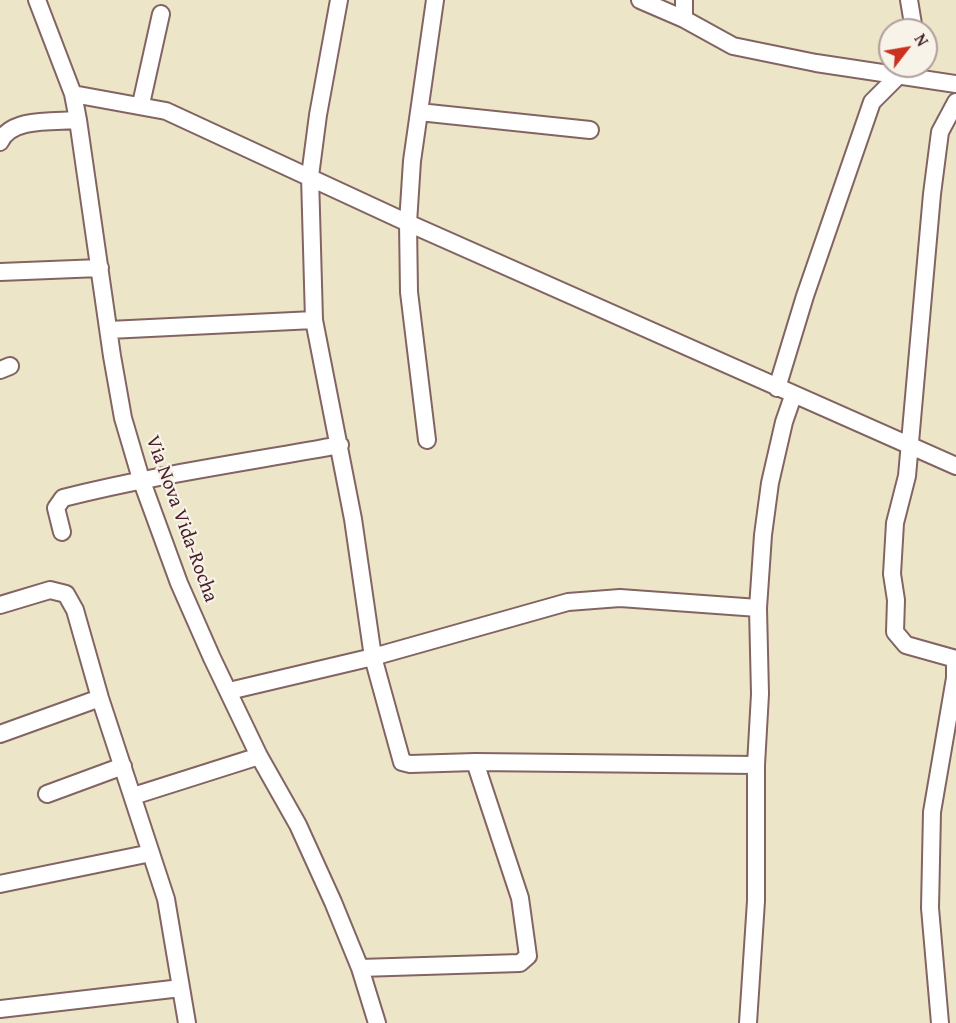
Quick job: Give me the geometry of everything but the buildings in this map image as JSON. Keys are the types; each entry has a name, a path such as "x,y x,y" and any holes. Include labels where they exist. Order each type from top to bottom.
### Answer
{"street":[{"name":"Via Nova Vida-Rocha","path":"37,0 73,94 123,418 141,478 179,583 259,756 298,825 360,968 377,1023"},
{"path":"339,0 318,115 310,176 314,320 340,445 373,657 402,762 410,764 475,762 756,765"},
{"path":"427,440 409,292 408,223 411,161 435,0"},
{"path":"640,0 684,19 733,46 816,63 878,71"},
{"path":"684,0 684,19"},
{"path":"909,0 912,18"},
{"path":"141,105 161,14"},
{"path":"938,77 956,84"},
{"path":"777,388 805,296 872,102 896,78"},
{"path":"73,94 166,111 408,223 793,396 910,444 956,466"},
{"path":"940,1023 930,908 932,812 954,678 955,659 906,645 895,632 896,600 892,574 895,523 907,476 932,194 940,132 956,102"},
{"path":"419,112 590,130"},
{"path":"0,142 3,134 14,126 78,120"},
{"path":"0,272 100,268"},
{"path":"109,330 314,320"},
{"path":"748,1023 756,901 756,765 760,694 758,608 763,535 770,483 784,422 793,396"},
{"path":"62,532 56,508 63,498 141,478 173,476 340,445"},
{"path":"0,605 50,590 66,594 75,610 100,698 166,899 187,1023"},
{"path":"229,691 373,657 568,602 620,598 758,608"},
{"path":"0,734 100,698"},
{"path":"133,796 259,756"},
{"path":"360,968 519,963 528,956 520,898 475,762"},
{"path":"47,794 123,766"},
{"path":"0,884 151,854"},
{"path":"0,1009 181,988"}]}
